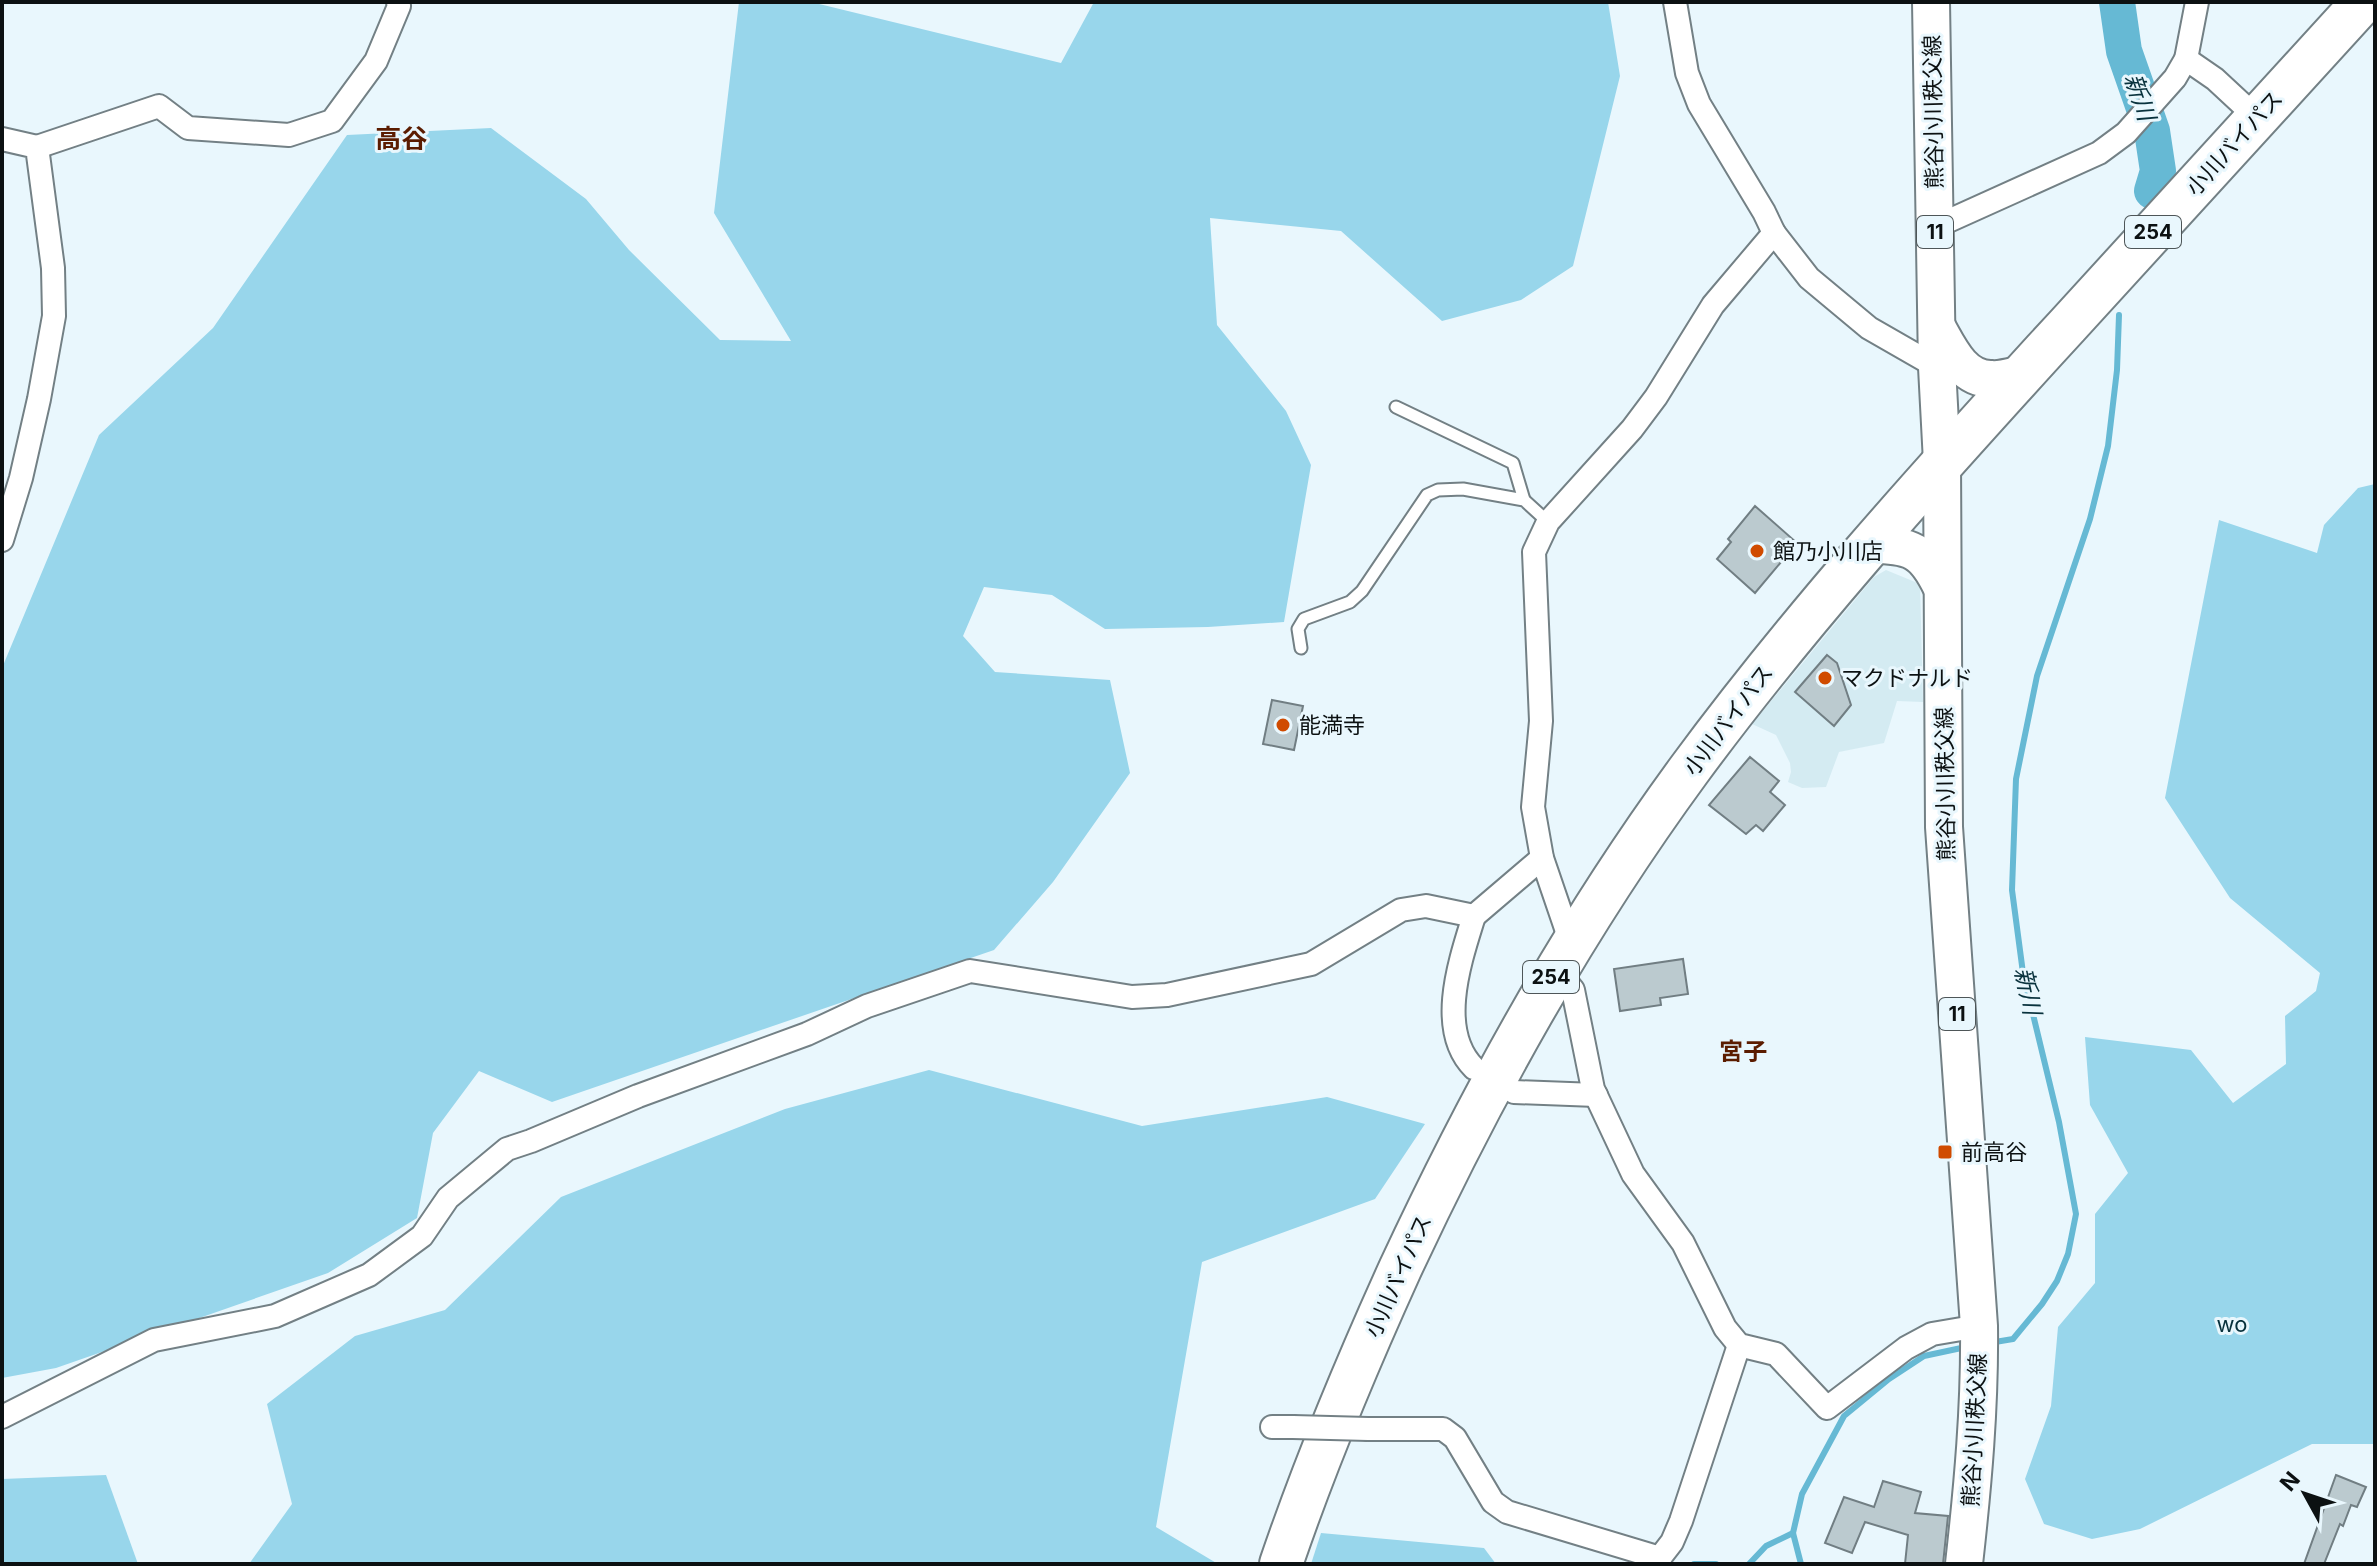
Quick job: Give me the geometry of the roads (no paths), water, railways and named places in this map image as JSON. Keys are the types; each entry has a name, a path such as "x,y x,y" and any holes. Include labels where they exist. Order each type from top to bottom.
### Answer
{"highway":[{"name":"小川バイパス","path":"1281,1564 1328,1437 1376,1323 1436,1192 1517,1034 1564,956 1690,769 1774,659 1942,462 2363,2"}],"main road":[{"name":"熊谷小川秩父線","path":"1931,2 1936,326 1942,462 1944,827 1979,1326 1979,1406 1964,1564"},
{"path":"1936,326 1952,355 1978,377 1991,379 2023,374"},
{"path":"1872,545 1905,547 1918,553 1932,566 1941,586"}],"street":[{"path":"2,139 37,147 159,106 188,128 289,135 332,121 376,61 398,2"},
{"path":"1675,2 1687,73 1699,104 1774,233 1809,278 1869,328 1937,367"},
{"path":"1935,227 2099,153 2126,133 2159,99 2186,59 2197,2"},
{"path":"2186,59 2215,79 2257,118"},
{"path":"2,540 21,478 54,316 53,268 37,147"},
{"path":"1774,233 1713,305 1656,397 1632,429 1548,522 1534,552 1541,721 1533,807 1542,858 1596,1095 1633,1174 1683,1243 1725,1328 1739,1345 1776,1354 1827,1408 1919,1341 1932,1334 1979,1326"},
{"path":"1474,1068 1457,1046 1454,1016 1463,954 1474,916 1542,858"},
{"path":"2,1417 154,1340 275,1316 369,1275 422,1236 448,1198 507,1149 638,1096 807,1034 867,1006 970,971 1132,997 1167,995 1311,964 1401,910 1426,906 1474,916"},
{"path":"1514,1092 1596,1095"},
{"path":"1282,1427 1443,1429 1455,1438 1493,1502 1507,1512 1657,1561 1672,1542 1681,1521 1739,1345"}],"lane":[{"path":"1396,407 1513,463 1524,500 1548,522"},
{"path":"1301,648 1298,629 1304,619 1350,602 1362,591 1427,495 1438,490 1463,489 1524,500"}],"waterway":[{"name":"新川","path":"2117,2 2124,51 2152,131 2158,171 2152,191"},
{"name":"新川","path":"1989,1343 2013,1339 2042,1304 2057,1281 2068,1254 2076,1214 2059,1122 2023,973 2012,890 2016,779 2037,676 2090,519 2108,446 2117,370 2119,315"},
{"name":"新川","path":"1801,1564 1793,1533 1802,1494 1844,1416 1889,1379 1924,1356 1966,1347"},
{"path":"1749,1564 1766,1546 1793,1533"},
{"path":"1694,1564 1716,1564"}],"place":[{"name":"館乃小川店","path":"1757,551"},
{"name":"マクドナルド","path":"1825,678"},
{"name":"能満寺","path":"1283,725"},
{"name":"前高谷","path":"1945,1152"}],"district":[{"name":"高谷","path":"401,138"},
{"name":"宮子","path":"1743,1051"}],"park label":[{"name":"wo","path":"2232,1324"}]}
